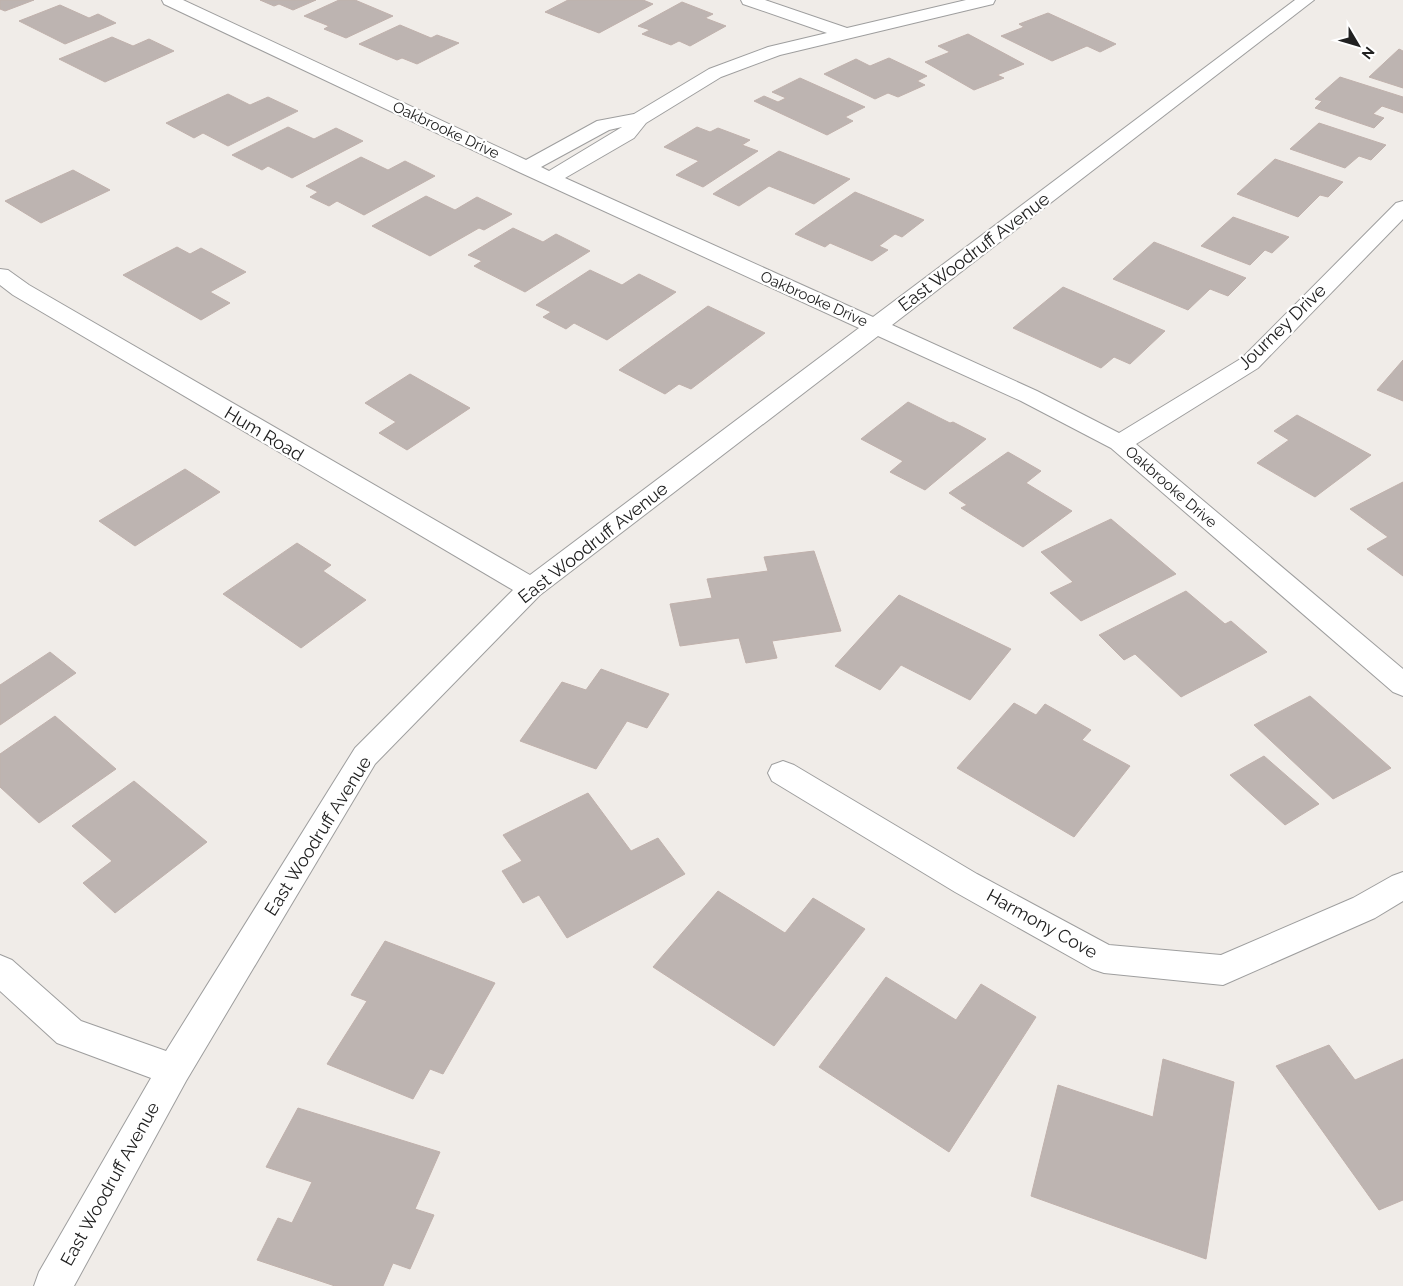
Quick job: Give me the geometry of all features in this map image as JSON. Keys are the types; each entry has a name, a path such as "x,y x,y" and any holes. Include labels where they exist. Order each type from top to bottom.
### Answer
{"street":[{"name":"Oakbrooke Drive","path":"170,0 526,168 1028,396 1120,443 1403,685"},
{"path":"749,0 846,34"},
{"path":"550,179 627,134 639,119 715,73 774,51 987,0"},
{"name":"East Woodruff Avenue","path":"53,1286 174,1070 365,756 531,588 1306,0"},
{"path":"526,168 604,125 639,119"},
{"path":"592,131 615,141"},
{"name":"Journey Drive","path":"1120,443 1250,363 1403,207"},
{"name":"Hum Road","path":"0,275 38,300 372,498 531,588"},
{"name":"Harmony Cove","path":"783,772 966,882 1104,959 1223,970 1364,908 1403,885"},
{"path":"0,970 69,1032 174,1070"}],"building":[{"path":"0,0 34,0 5,11 0,9"},
{"path":"260,0 316,0 293,10 279,4 274,6"},
{"path":"339,0 355,0 393,16 346,38 324,29 329,26 304,16"},
{"path":"568,0 643,0 653,4 599,33 545,12"},
{"path":"682,2 713,14 705,18 726,26 690,46 679,41 671,45 642,34 650,30 638,26"},
{"path":"60,5 89,18 98,14 116,23 65,44 19,21"},
{"path":"1048,13 1116,44 1100,52 1087,46 1052,61 1001,36 1024,27 1019,24"},
{"path":"400,25 431,38 437,35 459,43 417,64 402,58 397,60 359,44"},
{"path":"968,34 1024,64 997,75 1004,78 974,90 925,62 950,52 938,46"},
{"path":"112,37 133,46 149,39 174,51 105,82 59,59"},
{"path":"1399,49 1403,51 1403,88 1369,77"},
{"path":"889,58 927,76 917,81 925,85 898,97 888,93 875,99 824,74 856,59 870,66"},
{"path":"1340,77 1403,97 1403,113 1382,106 1373,114 1384,118 1374,128 1315,108 1322,101 1315,99"},
{"path":"800,78 865,107 845,117 853,121 827,135 754,101 764,96 778,102 786,98 772,92"},
{"path":"228,94 250,105 268,97 298,111 228,146 203,133 194,138 166,123"},
{"path":"1319,123 1386,145 1371,160 1359,156 1345,168 1290,149"},
{"path":"288,127 314,139 336,128 363,141 292,178 268,166 262,170 232,155"},
{"path":"697,127 710,132 718,128 750,140 742,145 758,151 703,187 676,175 699,161 664,147"},
{"path":"779,151 850,179 814,204 769,186 739,206 713,194"},
{"path":"361,157 388,170 405,161 435,176 364,215 337,201 329,206 310,197 318,192 306,186"},
{"path":"1275,159 1343,182 1328,197 1320,195 1298,217 1237,194"},
{"path":"73,170 110,190 41,223 5,201"},
{"path":"855,192 924,220 902,237 895,234 879,246 888,250 872,261 830,243 825,247 795,234"},
{"path":"426,196 455,210 477,197 512,214 484,230 479,228 430,256 372,226"},
{"path":"1233,217 1289,237 1272,253 1265,250 1250,265 1201,246"},
{"path":"513,228 543,242 556,234 590,251 525,292 474,266 482,261 468,255"},
{"path":"1154,242 1246,278 1228,296 1210,289 1188,310 1113,279"},
{"path":"177,247 190,254 201,248 246,272 210,292 230,303 201,320 123,275"},
{"path":"590,270 622,285 639,274 676,292 607,340 574,323 566,329 543,317 551,312 536,305"},
{"path":"1063,287 1165,331 1130,364 1114,357 1101,368 1013,328"},
{"path":"708,306 765,333 691,389 679,384 665,394 619,370"},
{"path":"1403,360 1403,401 1377,390"},
{"path":"410,374 470,408 407,450 379,433 396,422 365,403"},
{"path":"908,402 986,439 925,490 890,472 903,461 861,439"},
{"path":"1297,415 1371,455 1315,497 1257,463 1289,440 1274,431"},
{"path":"1008,452 1041,471 1026,483 1072,511 1023,547 961,508 967,505 949,493"},
{"path":"185,469 220,492 135,546 99,521"},
{"path":"1403,482 1403,576 1367,549 1388,537 1350,509"},
{"path":"1111,519 1176,574 1081,621 1050,593 1073,582 1041,552"},
{"path":"297,543 331,565 323,571 366,600 301,648 223,594"},
{"path":"814,551 841,631 772,641 777,658 746,663 739,638 680,646 670,604 712,598 707,579 768,571 764,557"},
{"path":"1186,591 1225,624 1231,621 1267,652 1181,697 1135,654 1124,660 1099,635"},
{"path":"899,595 1011,649 970,700 901,665 880,690 835,666"},
{"path":"50,652 76,673 0,725 0,685"},
{"path":"601,669 669,694 647,728 627,721 596,769 520,741 562,682 586,690"},
{"path":"1310,696 1391,768 1333,799 1254,725"},
{"path":"1014,703 1036,715 1045,704 1091,730 1082,740 1130,766 1074,837 957,768"},
{"path":"55,716 116,769 39,823 0,787 0,754"},
{"path":"1264,756 1319,804 1285,825 1230,775"},
{"path":"134,781 207,842 115,913 83,883 112,861 72,826"},
{"path":"588,793 631,851 658,838 685,874 567,938 539,895 523,903 502,871 522,861 503,835"},
{"path":"718,891 785,933 813,898 865,929 774,1046 653,967"},
{"path":"385,941 495,983 443,1074 430,1069 413,1099 327,1064 367,1001 351,995"},
{"path":"886,977 956,1020 981,984 1036,1017 949,1152 819,1067"},
{"path":"1329,1045 1355,1080 1403,1059 1403,1200 1379,1210 1276,1066"},
{"path":"1163,1059 1234,1082 1206,1259 1031,1196 1058,1085 1153,1117"},
{"path":"298,1108 440,1152 415,1209 434,1215 410,1269 393,1263 383,1286 335,1286 257,1260 278,1218 292,1223 312,1182 266,1167"}]}
